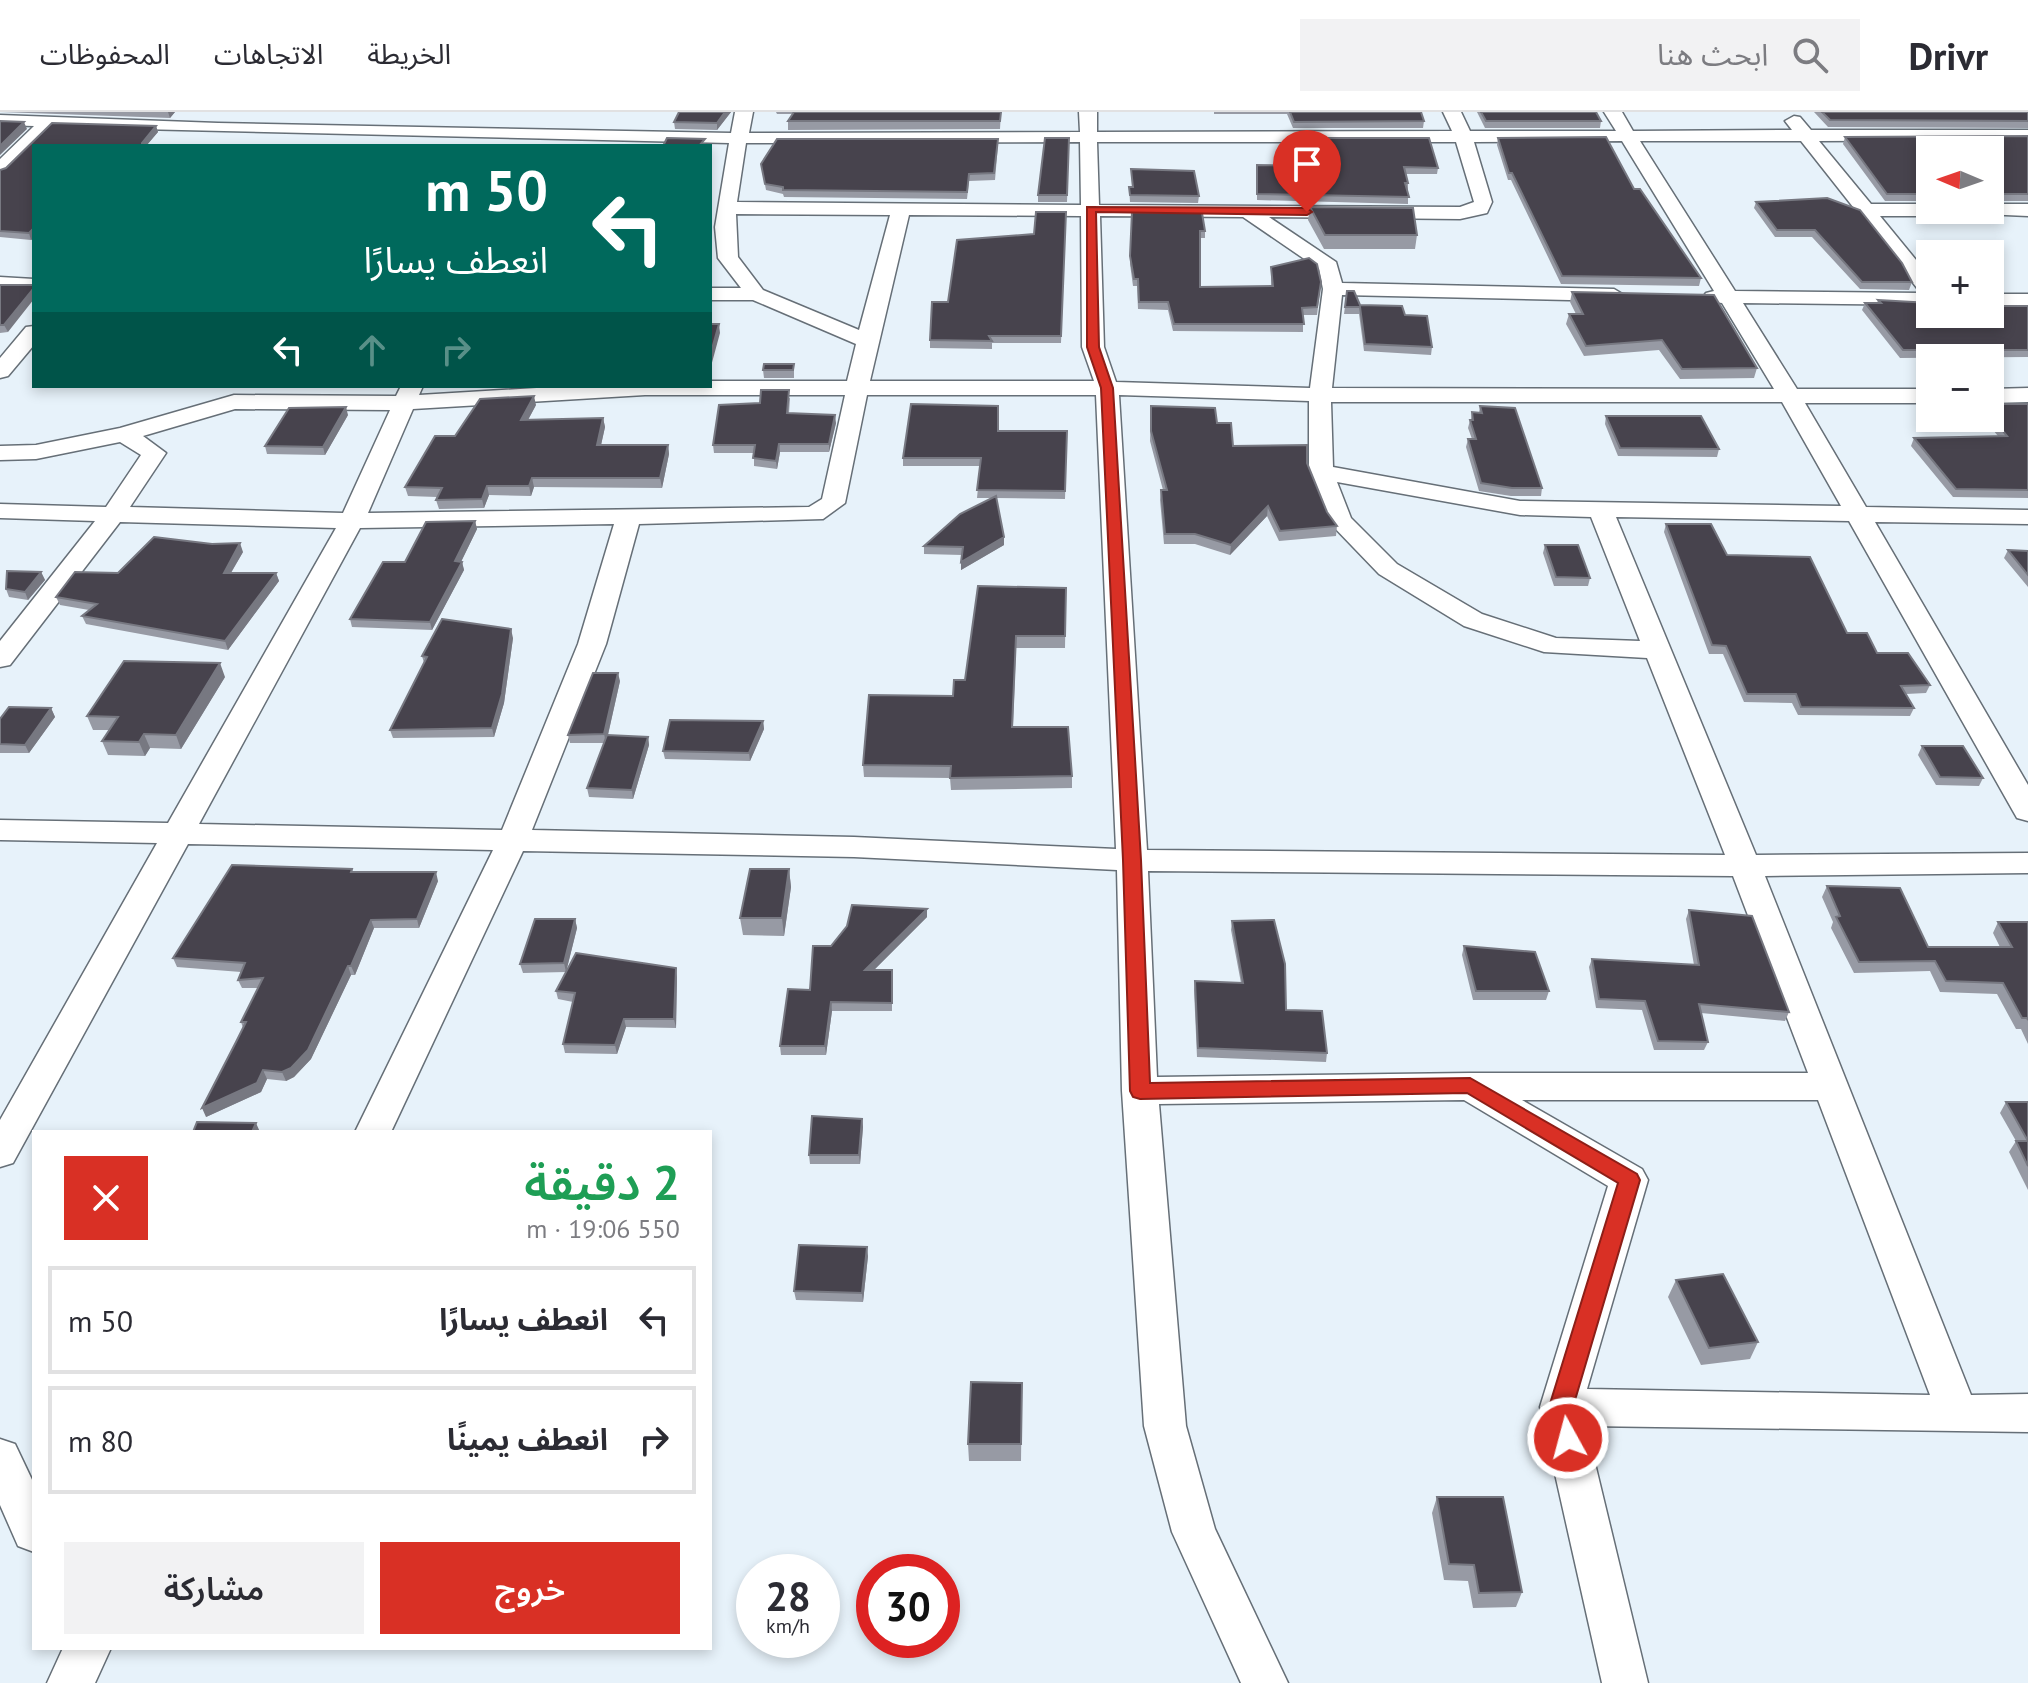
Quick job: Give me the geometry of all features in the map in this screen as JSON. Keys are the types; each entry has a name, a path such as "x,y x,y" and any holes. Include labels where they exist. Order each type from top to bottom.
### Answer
{"street":[{"path":"554,140 567,112"},
{"path":"744,112 730,181 725,227 728,258 756,294"},
{"path":"728,208 1460,213 1480,209 1483,202 1464,138 1452,112"},
{"path":"1613,112 1790,396 2028,811"},
{"path":"1787,112 1916,273"},
{"path":"0,120 215,120 554,140 741,138 1089,125 1464,138 2028,135"},
{"path":"208,144 215,120"},
{"path":"0,169 49,121"},
{"path":"1089,125 1093,347 1107,388 1132,860 1140,1091 1165,1426 1194,1532 1265,1683"},
{"path":"712,181 730,181"},
{"path":"0,511 352,521 814,514 833,503 867,341 901,209"},
{"path":"1864,210 1916,210"},
{"path":"2004,210 2028,210"},
{"path":"1246,211 1329,266 1333,289 1320,395 1321,472 1340,521 1388,569 1473,620 1554,646 1658,650"},
{"path":"0,283 32,285"},
{"path":"1333,289 1633,295"},
{"path":"712,294 756,294 867,341"},
{"path":"1696,296 1916,299"},
{"path":"2004,300 2028,300"},
{"path":"0,371 32,334"},
{"path":"0,453 36,452 124,434 234,402 408,394 645,388 1107,388 1320,395 1916,396"},
{"path":"0,1153 352,521 408,394"},
{"path":"2004,396 2028,395"},
{"path":"0,659 113,514 154,453 124,434"},
{"path":"1321,472 1520,508 2028,517"},
{"path":"1601,510 1745,866 1958,1414"},
{"path":"374,1130 512,842 592,644 629,517"},
{"path":"0,830 854,847 1132,860 1745,866 2028,863"},
{"path":"1140,1091 1470,1086 1832,1087"},
{"path":"1470,1086 1629,1180 1561,1407 1625,1683"},
{"path":"1561,1407 2028,1413"},
{"path":"0,1458 32,1527"},
{"path":"70,1683 87,1650"}],"building":[{"path":"679,112 725,112 717,123 674,122"},
{"path":"794,112 1001,112 1000,121 788,121"},
{"path":"1290,112 1421,112 1424,121 1294,122"},
{"path":"1481,112 1596,112 1601,121 1486,121"},
{"path":"1822,112 2028,112 2028,121 1830,120"},
{"path":"0,121 24,122 0,146"},
{"path":"52,123 156,126 142,144 32,144 32,230 29,233 0,231 0,170 6,168"},
{"path":"2004,136 2028,136 2028,194 2004,194"},
{"path":"1606,137 1634,189 1640,189 1701,278 1562,276 1512,173 1509,173 1498,138"},
{"path":"1845,137 1916,137 1916,194 1887,194"},
{"path":"667,138 705,139 701,144 664,144"},
{"path":"1045,138 1069,138 1067,195 1038,195"},
{"path":"1300,138 1429,138 1438,168 1404,167 1409,197 1257,194 1257,165 1312,166"},
{"path":"777,139 998,139 994,173 969,174 967,192 783,190 783,187 765,184 761,164"},
{"path":"1131,169 1194,171 1199,196 1130,195 1129,187 1133,187"},
{"path":"1827,198 1860,210 1902,263 1912,282 1862,282 1815,230 1777,230 1756,202"},
{"path":"1310,207 1413,208 1417,235 1325,235"},
{"path":"1036,212 1066,212 1061,336 989,336 992,341 930,340 932,302 948,302 957,240 1034,234"},
{"path":"1132,212 1202,213 1205,231 1200,231 1200,287 1273,286 1271,267 1309,258 1317,264 1321,282 1317,307 1302,308 1304,324 1174,324 1168,302 1139,302 1138,279 1134,279 1130,256"},
{"path":"0,285 32,285 32,290 4,325 0,325"},
{"path":"1347,291 1354,291 1360,305 1402,306 1405,315 1427,316 1432,347 1365,344 1360,307 1345,307"},
{"path":"1572,292 1714,295 1757,368 1682,369 1662,340 1586,346 1569,314 1583,314"},
{"path":"1878,300 1916,302 1916,328 2004,328 2004,306 2028,306 2028,350 2004,350 2004,344 1916,344 1916,350 1903,350 1865,303 1881,303"},
{"path":"712,324 719,324 712,349"},
{"path":"764,364 794,364 793,370 763,370"},
{"path":"761,390 789,390 787,413 835,415 829,444 779,444 776,461 753,458 755,445 713,445 719,405 760,403"},
{"path":"534,396 521,420 603,418 597,445 668,445 660,478 532,478 529,486 487,486 482,499 436,500 442,488 405,487 435,436 455,436 480,399"},
{"path":"911,404 998,406 998,431 1067,431 1065,491 977,490 981,458 903,458"},
{"path":"2004,404 2028,404 2028,490 1956,489 1914,438 2007,436 2004,432"},
{"path":"1151,406 1215,408 1217,423 1231,423 1233,446 1307,445 1307,463 1327,512 1337,526 1280,531 1268,506 1231,545 1195,534 1165,534 1161,490 1167,490 1151,431"},
{"path":"1480,406 1515,408 1542,488 1512,488 1481,483 1468,439 1476,439 1470,420 1473,420 1472,412 1482,413"},
{"path":"346,407 323,447 265,446 289,408"},
{"path":"1606,416 1701,416 1719,449 1620,448"},
{"path":"996,496 1004,537 961,562 963,547 924,546 960,514"},
{"path":"475,521 455,561 462,562 430,622 350,619 383,562 405,562 426,522"},
{"path":"1666,524 1711,524 1727,555 1810,557 1847,633 1867,633 1877,653 1908,653 1930,685 1901,686 1914,708 1801,707 1796,694 1747,694 1726,646 1712,645"},
{"path":"154,537 212,544 240,543 224,573 276,573 225,641 82,616 97,604 56,597 75,572 118,573"},
{"path":"1545,545 1578,545 1590,578 1556,577"},
{"path":"2008,550 2028,551 2028,575"},
{"path":"7,571 41,572 25,592 6,589"},
{"path":"978,586 1066,588 1065,636 1016,636 1012,727 1068,727 1072,776 950,778 951,766 863,765 869,695 953,696 954,680 965,680"},
{"path":"442,619 511,629 502,694 492,728 390,730 427,657 422,656"},
{"path":"124,661 220,663 176,735 144,734 139,742 102,741 118,717 87,716"},
{"path":"593,673 618,673 604,734 568,735"},
{"path":"9,707 51,708 25,745 0,744 0,719"},
{"path":"670,720 763,721 749,753 663,751"},
{"path":"607,735 648,737 632,790 587,788"},
{"path":"1922,746 1963,746 1983,778 1940,777"},
{"path":"232,865 352,869 351,872 436,872 417,919 371,920 308,1050 291,1068 282,1072 263,1070 257,1083 202,1108 246,1022 241,1022 263,978 238,980 245,963 173,958"},
{"path":"750,869 789,869 782,918 740,918"},
{"path":"1827,886 1900,888 1928,947 2012,947 1998,922 2028,922 2028,1020 2022,1018 2003,983 1946,981 1935,961 1859,962 1836,917 1840,916"},
{"path":"852,905 927,909 865,970 892,970 892,1003 831,1002 825,1046 780,1046 788,989 810,990 813,946 831,946 847,926"},
{"path":"1689,910 1752,916 1789,1012 1699,1004 1708,1042 1658,1041 1645,1001 1599,999 1592,959 1699,965"},
{"path":"535,919 575,919 564,963 520,964"},
{"path":"1274,920 1285,964 1286,1010 1322,1011 1327,1053 1198,1048 1195,981 1243,983 1232,921"},
{"path":"1464,946 1535,952 1549,991 1476,991"},
{"path":"576,953 676,968 674,1019 624,1019 615,1045 563,1044 575,993 556,991"},
{"path":"2006,1102 2028,1102 2028,1141"},
{"path":"812,1116 862,1119 859,1155 809,1155"},
{"path":"197,1122 256,1123 253,1130 194,1130"},
{"path":"2016,1141 2028,1141 2028,1166"},
{"path":"799,1245 867,1247 862,1293 794,1291"},
{"path":"1723,1274 1758,1342 1709,1348 1676,1280"},
{"path":"971,1382 1022,1383 1021,1444 968,1444"},
{"path":"1437,1497 1503,1497 1522,1592 1479,1593 1474,1565 1449,1564"}],"route":[{"path":"1307,212 1091,209 1093,347 1107,388 1132,860 1140,1091 1470,1086 1629,1180 1561,1407 1568,1438"}]}
